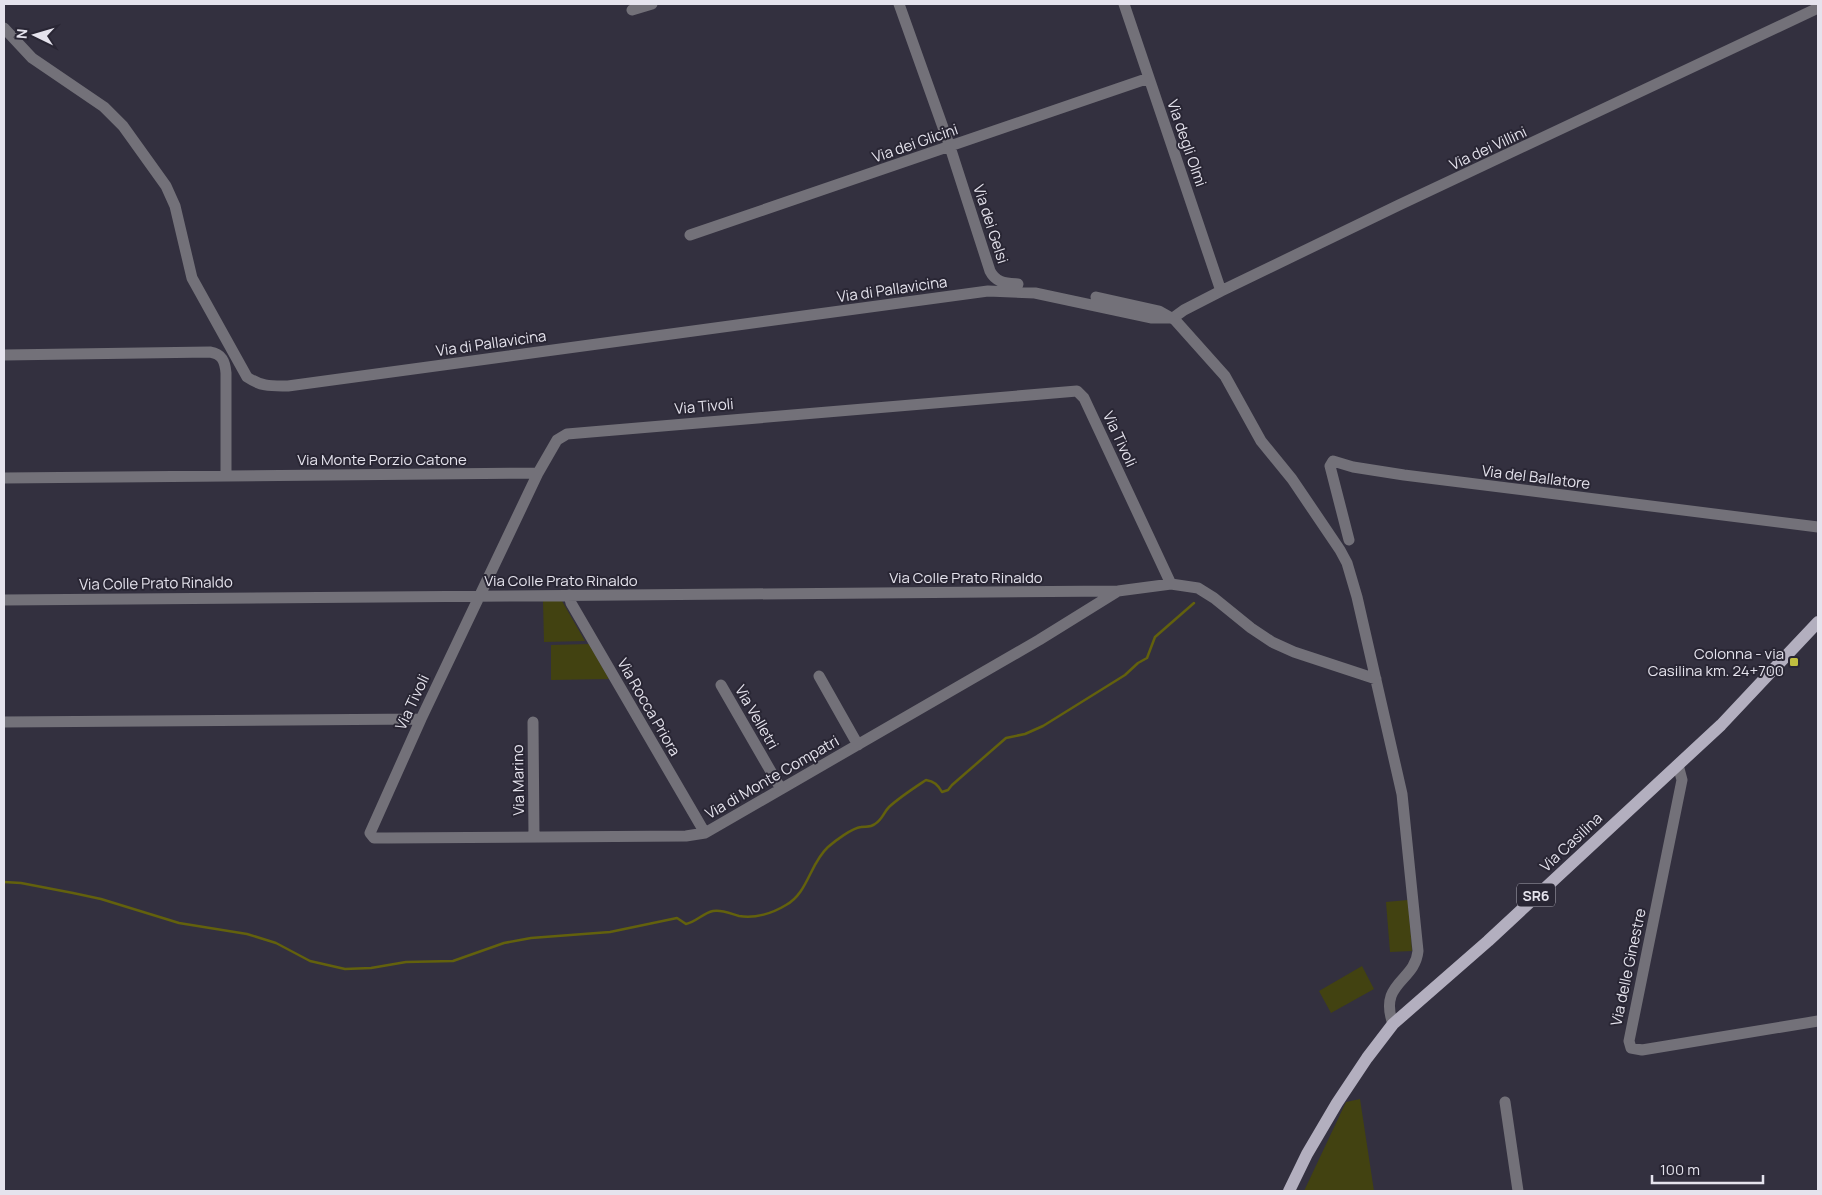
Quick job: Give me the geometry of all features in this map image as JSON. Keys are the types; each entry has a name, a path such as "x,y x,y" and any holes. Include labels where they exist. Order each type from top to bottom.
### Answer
{"main road":[{"name":"Via Casilina","path":"1290,1191 1305,1159 1337,1103 1371,1051 1393,1024 1488,941 1721,725 1818,622"}],"street":[{"path":"632,10 652,4"},
{"name":"Via dei Gelsi","path":"899,4 950,147 990,271 996,279 1005,283 1056,289 1149,308 1164,312 1173,318"},
{"name":"Via degli Olmi","path":"1124,4 1221,291"},
{"name":"Via dei Villini","path":"1173,318 1184,310 1221,291 1399,205 1818,8"},
{"name":"Via di Pallavicina","path":"4,28 32,58 104,107 123,126 166,186 176,206 192,278 247,377 258,384 288,386 988,291 1028,292 1152,318 1173,318"},
{"name":"Via dei Glicini","path":"690,235 1149,78"},
{"path":"1173,318 1200,346 1228,380 1260,441 1286,471 1344,556 1350,571 1404,804 1418,947 1414,965 1393,991 1390,1010 1393,1024"},
{"path":"4,355 216,353 224,362 226,372 226,475"},
{"name":"Via Tivoli","path":"370,835 370,831 421,719 538,473 557,440 572,432 1076,391 1084,398 1171,584"},
{"name":"Via del Ballatore","path":"1349,540 1330,466 1333,461 1353,467 1404,475 1818,527"},
{"name":"Via Monte Porzio Catone","path":"4,478 538,473"},
{"name":"Via Colle Prato Rinaldo","path":"4,600 1118,591 1171,584 1190,586 1205,592 1272,642 1294,652 1376,679"},
{"name":"Via di Monte Compatri","path":"370,835 374,838 387,838 686,836 705,833 1039,640 1118,591"},
{"name":"Via Rocca Priora","path":"569,595 571,603 705,833"},
{"path":"819,676 858,745"},
{"name":"Via Velletri","path":"721,685 781,789"},
{"path":"4,722 421,719"},
{"name":"Via Marino","path":"533,722 534,837"},
{"name":"Via delle Ginestre","path":"1678,765 1682,780 1629,1041 1631,1048 1642,1050 1818,1022"},
{"path":"1505,1102 1518,1191"}],"shaded area":[{"path":"543,601 562,601 585,641 544,642"},
{"path":"589,644 609,679 551,680 551,645"},
{"path":"1408,900 1412,951 1390,952 1386,902"},
{"path":"1362,966 1374,989 1331,1013 1319,991"},
{"path":"1360,1099 1374,1191 1304,1191 1346,1102"}],"waterway":[{"path":"4,882 21,883 73,893 101,899 179,923 247,934 276,943 310,961 345,969 371,968 406,962 453,961 504,943 531,938 610,932 677,918 686,924 709,912 716,911 745,917 764,915 781,908 793,900 804,886 817,861 831,844 853,830 875,824 893,803 926,780 936,784 942,792 948,790 1006,738 1025,734 1043,726 1125,675 1138,663 1147,658 1155,637 1194,603"}],"place":[{"name":"Colonna - via Casilina km. 24+700","path":"1794,662"}]}
